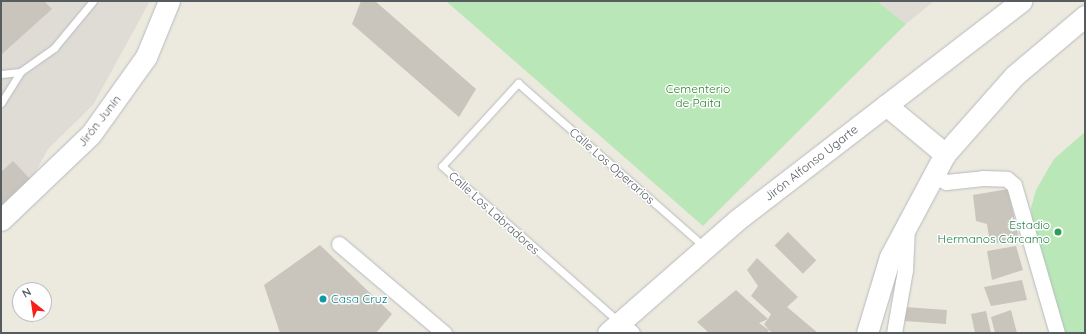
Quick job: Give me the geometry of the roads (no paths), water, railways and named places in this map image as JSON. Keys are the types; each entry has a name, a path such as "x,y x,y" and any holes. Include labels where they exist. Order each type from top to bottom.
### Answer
{"main road":[{"name":"Jirón Junín","path":"1,220 91,134 146,57 169,1"},
{"name":"Jirón Alfonso Ugarte","path":"620,330 737,220 1021,1"},
{"path":"867,333 890,257 907,221 945,154 1014,76 1085,16"},
{"path":"886,105 945,154"}],"street":[{"path":"933,174 946,182 983,178 1007,179 1014,185 1057,333"},
{"path":"894,333 905,270 907,221"},
{"path":"339,244 444,333"}],"lane":[{"path":"1,103 20,72 54,48 93,1"},
{"path":"1,74 20,72"},
{"name":"Calle Los Operarios","path":"518,83 707,248"},
{"name":"Calle Los Labradores","path":"518,83 442,166 620,330"}],"place":[{"name":"Estadio Hermanos Cárcamo","path":"1058,232"},
{"name":"Casa Cruz","path":"323,299"}],"park label":[{"name":"Cementerio de Paita","path":"698,96"}]}
